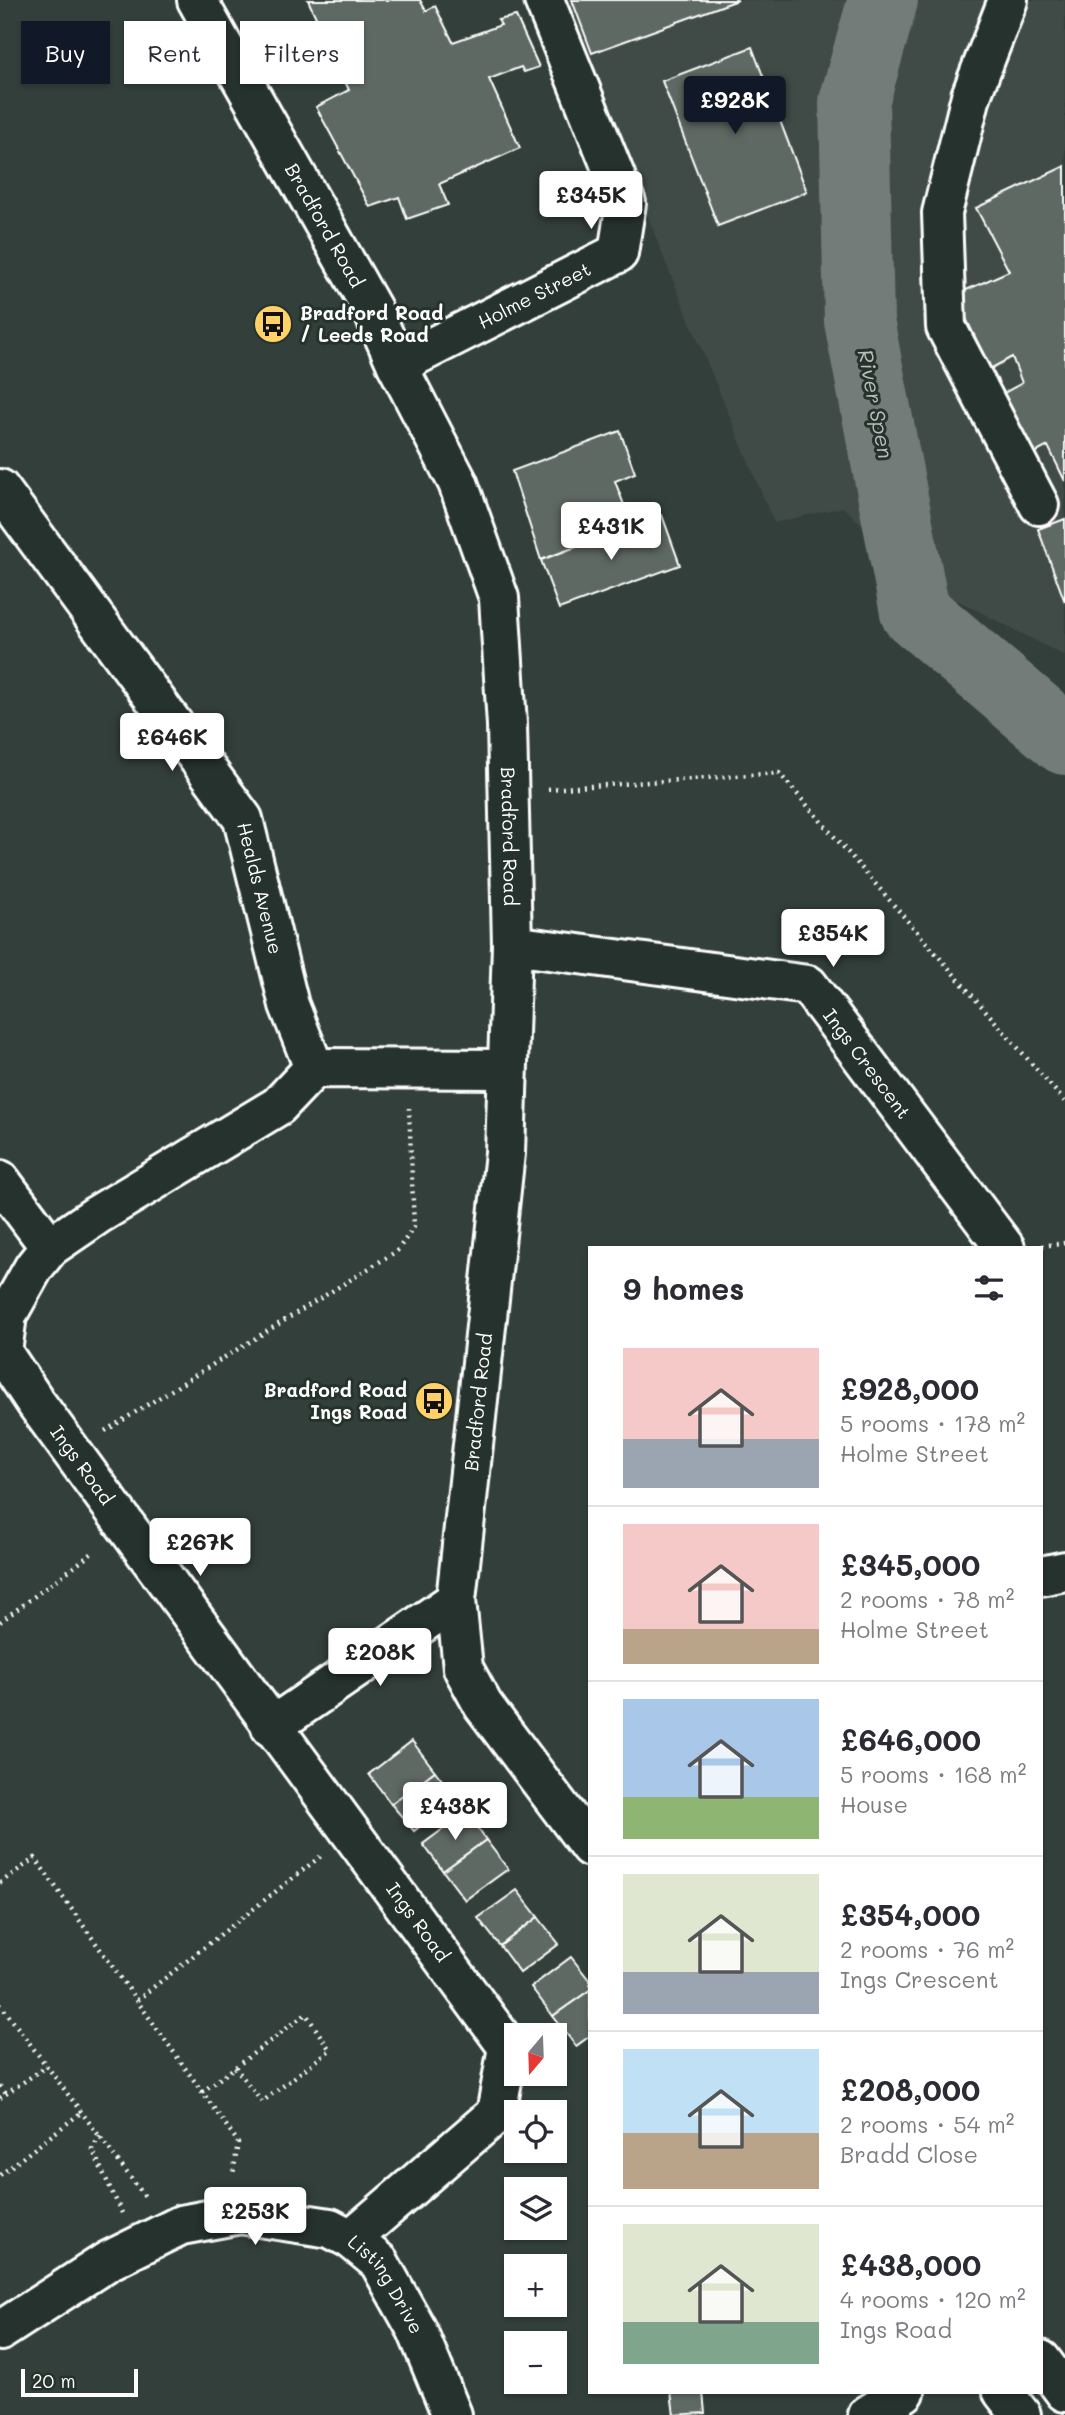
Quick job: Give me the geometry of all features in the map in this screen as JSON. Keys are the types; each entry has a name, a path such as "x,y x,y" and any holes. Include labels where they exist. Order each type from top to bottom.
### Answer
{"street":[{"name":"Bradford Road","path":"197,0 372,309 397,365 458,483 499,598 509,792 512,945 505,1153 456,1600 463,1668 483,1704 588,1844"},
{"name":"Holme Street","path":"397,365 618,253 626,203 544,0"},
{"path":"1008,0 971,96 942,213 946,327 1039,505"},
{"name":"Healds Avenue","path":"0,489 243,819 289,1005 314,1068"},
{"name":"Ings Crescent","path":"512,945 808,985 1003,1246"},
{"path":"314,1068 508,1069"},
{"name":"Ings Road","path":"314,1068 278,1106 97,1215 50,1247 34,1267 6,1315 2,1352 271,1727 352,1832 508,2047 496,2114 351,2239"},
{"path":"0,1180 50,1247"},
{"path":"1043,1576 1065,1571"},
{"path":"271,1727 456,1600"},
{"name":"Bradford Road","path":"505,1731 588,1815"},
{"name":"Listing Drive","path":"0,2331 108,2261 181,2225 240,2214 330,2228 351,2239 379,2262 417,2330 452,2415"},
{"path":"1043,2363 1065,2392"},
{"path":"868,2415 902,2394"},
{"path":"1005,2394 1021,2415"}],"path":[{"path":"509,792 779,773 1065,1102"},
{"path":"71,1451 397,1251 414,1227 407,1069"},
{"path":"0,1622 127,1527"},
{"path":"137,2000 352,1832"},
{"path":"0,1883 36,1858 237,2142 226,2217"},
{"path":"0,2004 142,2192 153,2239"},
{"path":"202,2092 235,2067 306,2014 330,2050 262,2102 235,2067"},
{"path":"0,2098 47,2066"},
{"path":"0,2086 6,2094"},
{"path":"0,2175 82,2112"},
{"path":"100,2136 92,2149 153,2239"}],"shaded area":[{"path":"566,0 1065,0 1065,656 928,585 843,507 774,523 665,261"}],"building":[{"path":"308,0 420,0 426,11 435,6 453,42 501,25 498,20 516,16 539,67 524,72 521,67 489,79 520,148 439,184 448,205 407,219 399,197 370,207 316,107 349,90 346,84 364,84 364,21 318,21"},
{"path":"572,0 738,0 592,53"},
{"path":"752,47 807,192 718,226 662,81"},
{"path":"1065,166 1065,481 1048,446 1031,455 1004,393 1022,383 1012,357 990,369 955,295 1009,271 976,208"},
{"path":"620,431 635,473 615,481 632,526 541,560 512,471"},
{"path":"662,515 680,565 559,609 541,560"},
{"path":"1065,519 1065,602 1038,529"},
{"path":"412,1741 435,1771 391,1804 369,1774"},
{"path":"435,1771 456,1798 414,1831 391,1804"},
{"path":"466,1812 486,1840 443,1871 423,1844"},
{"path":"486,1840 508,1869 465,1900 443,1871"},
{"path":"517,1890 538,1917 500,1946 478,1918"},
{"path":"538,1917 559,1944 520,1973 500,1946"},
{"path":"571,1957 588,1978 588,1991 553,2016 531,1987"},
{"path":"588,1991 588,2037 576,2046 567,2034 567,2023 558,2023 553,2016"},
{"path":"671,2394 703,2394 705,2413 674,2415"}],"waterway":[{"name":"River Spen","path":"883,0 854,102 859,321 915,612 1065,740"}],"place":[{"name":"Bradford Road / Leeds Road","path":"273,324"},
{"name":"Bradford Road Ings Road","path":"434,1401"}]}
